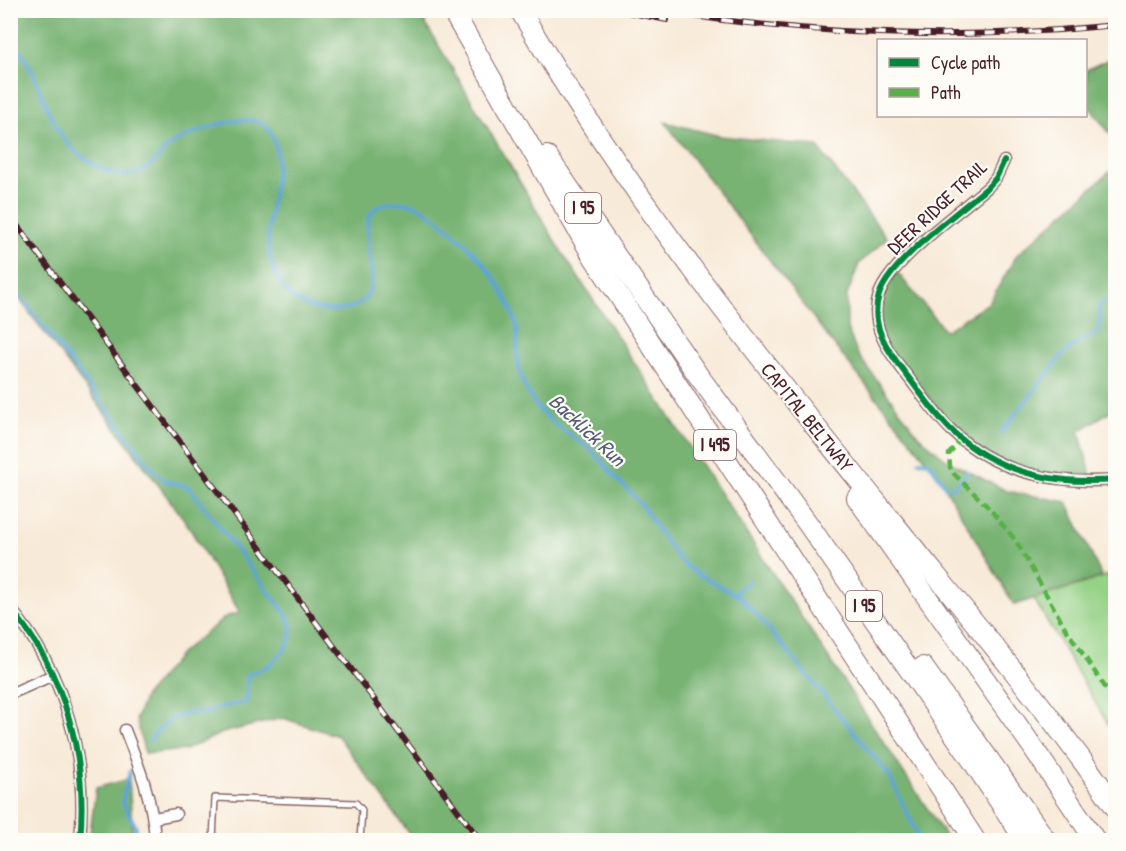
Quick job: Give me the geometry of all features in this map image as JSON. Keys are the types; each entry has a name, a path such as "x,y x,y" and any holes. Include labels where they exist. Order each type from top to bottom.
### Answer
{"highway":[{"name":"I 95","path":"452,10 468,40 698,375 808,524 1025,840"},
{"name":"CAPITAL BELTWAY","path":"521,13 616,162 750,346 1012,668 1116,808"},
{"name":"I 495","path":"468,40 591,253 975,840"},
{"path":"750,346 1032,746 1095,840"},
{"path":"698,375 916,657 1046,840"},
{"path":"1032,746 1088,840"}],"street":[{"name":"DEER RIDGE TRAIL","path":"1004,161 996,178 988,187 911,253 887,278 878,297 876,309 880,336 889,352 952,430 994,460 1017,470 1056,480 1089,482 1116,480"},
{"path":"10,608 43,656 70,719 79,765 82,805 80,840"},
{"path":"10,694 53,675"},
{"path":"125,730 142,774 154,818 154,840"},
{"path":"154,818 177,814"}],"lane":[{"path":"213,840 215,798 356,803 362,810 360,840"}],"green space":[{"path":"11,10 418,11 561,251 948,840 414,840 338,736 283,718 222,733 185,750 145,754 136,719 145,696 182,652 227,616 240,613 186,522 11,288"},
{"path":"1115,56 1115,140 1087,104 1087,70"},
{"path":"665,122 720,136 817,146 887,238 859,264 847,295 847,328 858,355 918,435 948,461 1007,491 1067,502 1102,577 1014,605 936,472 837,349"},
{"path":"1115,167 1115,408 1079,431 1091,475 1045,474 1005,463 969,444 880,341 871,310 875,291 887,271 893,267 945,331 989,303 1017,255"},
{"path":"1115,573 1115,736 1034,599"},
{"path":"129,779 133,840 89,840 96,788"}],"waterway":[{"name":"Backlick Run","path":"10,38 30,66 50,114 67,143 96,166 109,171 121,175 139,172 150,166 164,150 173,144 215,126 245,120 257,121 266,126 272,135 277,159 268,238 273,268 288,293 313,308 330,310 355,306 367,295 372,280 367,226 372,213 385,204 401,203 417,206 451,230 475,253 504,293 516,323 520,373 535,404 548,418 600,459 639,502 681,561 739,597 759,617 889,775 920,840"},
{"path":"10,283 154,471 166,481 189,487 284,611 291,625 289,642 278,657 263,668 247,675 247,701 205,713 191,712 172,719 155,733 150,741"},
{"path":"1000,434 1064,353 1099,332 1100,304 1116,297"},
{"path":"919,461 929,462 947,488 953,488 968,472"},
{"path":"734,594 749,581"},
{"path":"130,771 122,802 136,827 134,840"}],"railway":[{"path":"617,10 667,20"},
{"path":"656,10 771,26 886,33 1001,33 1116,25"},
{"path":"10,216 480,840"}],"marked path":[{"path":"962,438 949,454 950,467 954,474 988,507 1016,541 1064,626 1105,687 1116,697"}],"cycle path":[{"path":"1004,161 996,178 988,187 911,252 897,267 879,295 876,317 878,327 892,356 939,417 951,430 987,457 1007,466 1049,478 1116,480"},
{"path":"10,608 29,633 45,660 69,717 80,778 82,809 80,840"}]}
